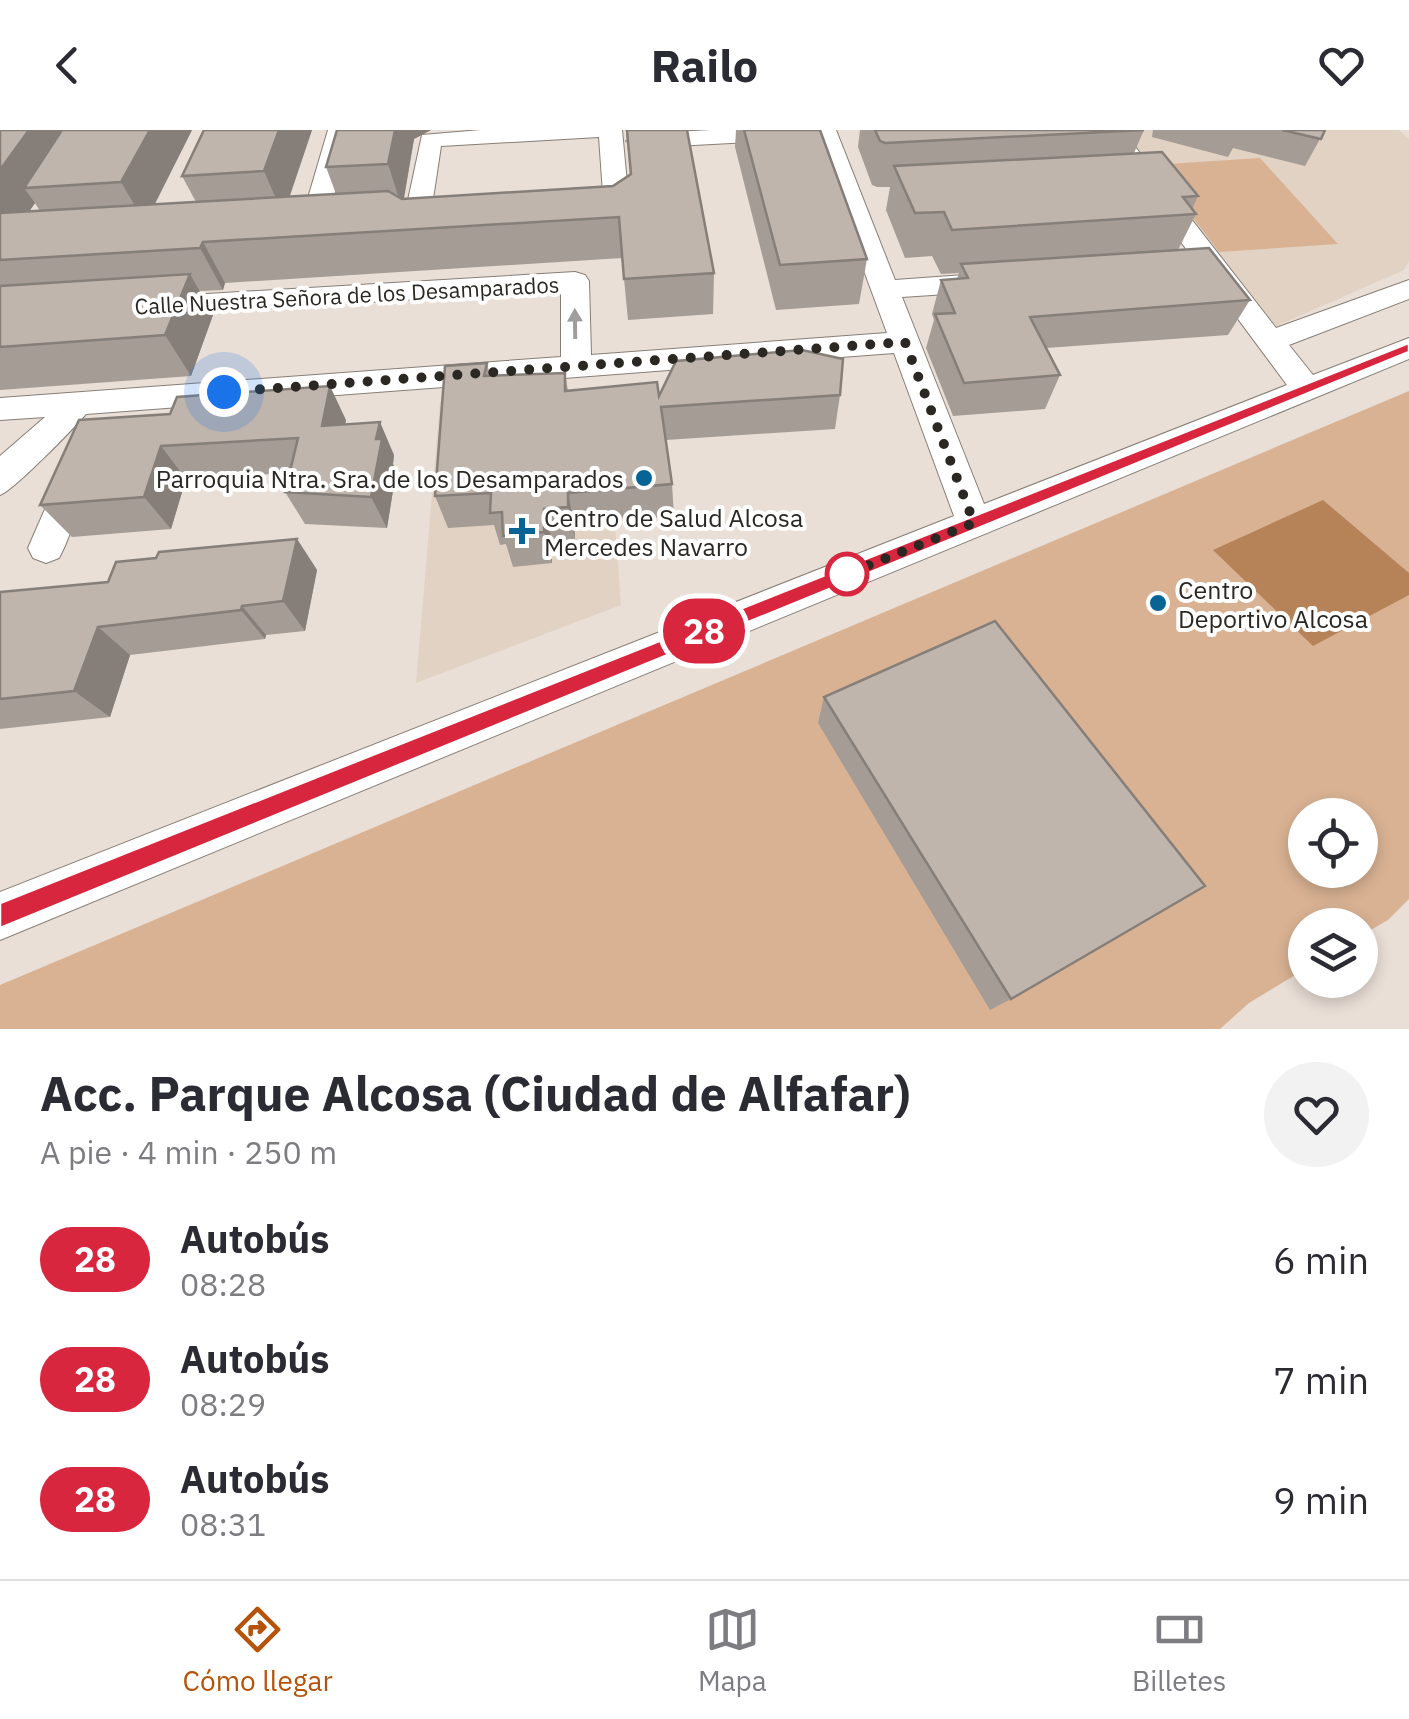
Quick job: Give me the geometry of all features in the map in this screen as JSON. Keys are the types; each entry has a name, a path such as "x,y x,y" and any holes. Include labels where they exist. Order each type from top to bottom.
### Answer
{"street":[{"path":"340,130 303,226 348,223"},
{"path":"452,226 416,228 430,140 457,134 825,130 861,200 885,290 974,523"},
{"path":"1110,130 1307,389"},
{"path":"562,219 616,216 608,134"},
{"path":"1110,186 1150,184"},
{"path":"382,221 417,219"},
{"path":"1175,270 1214,268"},
{"path":"885,290 1020,280"},
{"name":"Calle Nuestra Señora de los Desamparados","path":"135,308 574,281 576,366"},
{"path":"1270,341 1409,289"},
{"path":"0,409 905,342"},
{"path":"0,916 1399,354"},
{"path":"0,482 6,470 92,402"},
{"path":"46,548 92,402"}],"shaded area":[{"path":"1118,130 1399,130 1409,139 1409,261 1404,270 1268,330"},
{"path":"1260,158 1338,244 1219,252 1153,165"},
{"name":"Centro de Salud Alcosa Mercedes Navarro","path":"605,389 621,605 416,683 440,401"},
{"name":"Centro Deportivo Alcosa","path":"1409,391 1409,899 1378,926 1378,908 1288,908 1288,979 1249,1003 1220,1029 0,1029 0,985"},
{"path":"1323,500 1409,573 1409,595 1313,646 1213,550"}],"building":[{"path":"0,130 29,130 0,170"},
{"path":"62,130 150,130 121,182 24,188"},
{"path":"204,130 279,130 264,171 182,176"},
{"path":"337,130 395,130 388,164 326,167"},
{"path":"627,130 687,130 714,273 624,279 619,217 203,242 200,248 0,260 0,213 388,191 402,199 613,186 631,174"},
{"path":"744,130 820,130 867,259 780,265"},
{"path":"875,130 1144,130 885,143"},
{"path":"1282,130 1325,130 1321,139"},
{"path":"1162,152 1198,196 1183,197 1196,214 952,230 944,212 915,213 894,166"},
{"path":"1209,248 1250,300 1030,317 1060,375 964,383 935,314 955,313 941,280 968,278 961,264"},
{"path":"190,274 165,335 0,347 0,286"},
{"path":"802,350 843,359 840,395 661,407 672,484 568,493 568,507 544,509 544,532 503,536 502,512 490,513 491,493 435,496 445,366 487,363 484,376 565,373 565,391 657,382 659,396 676,361"},
{"path":"330,386 322,426 380,422 376,439 382,439 371,497 285,492 298,438 161,446 144,497 40,505 79,420 170,414 177,397"},
{"path":"297,539 283,601 242,606 241,610 98,627 74,691 0,699 0,592 108,582 116,562 156,558 159,552"},
{"path":"995,621 1205,886 1011,999 824,697"}],"bus line":[{"name":"28","path":"0,916 1409,348"}],"place":[{"name":"Parroquia Ntra. Sra. de los Desamparados","path":"644,478"},
{"name":"Centro de Salud Alcosa Mercedes Navarro","path":"522,531"},
{"name":"Centro Deportivo Alcosa","path":"1158,603"}],"route":[{"path":"224,392 905,342 974,523 847,574"}]}
